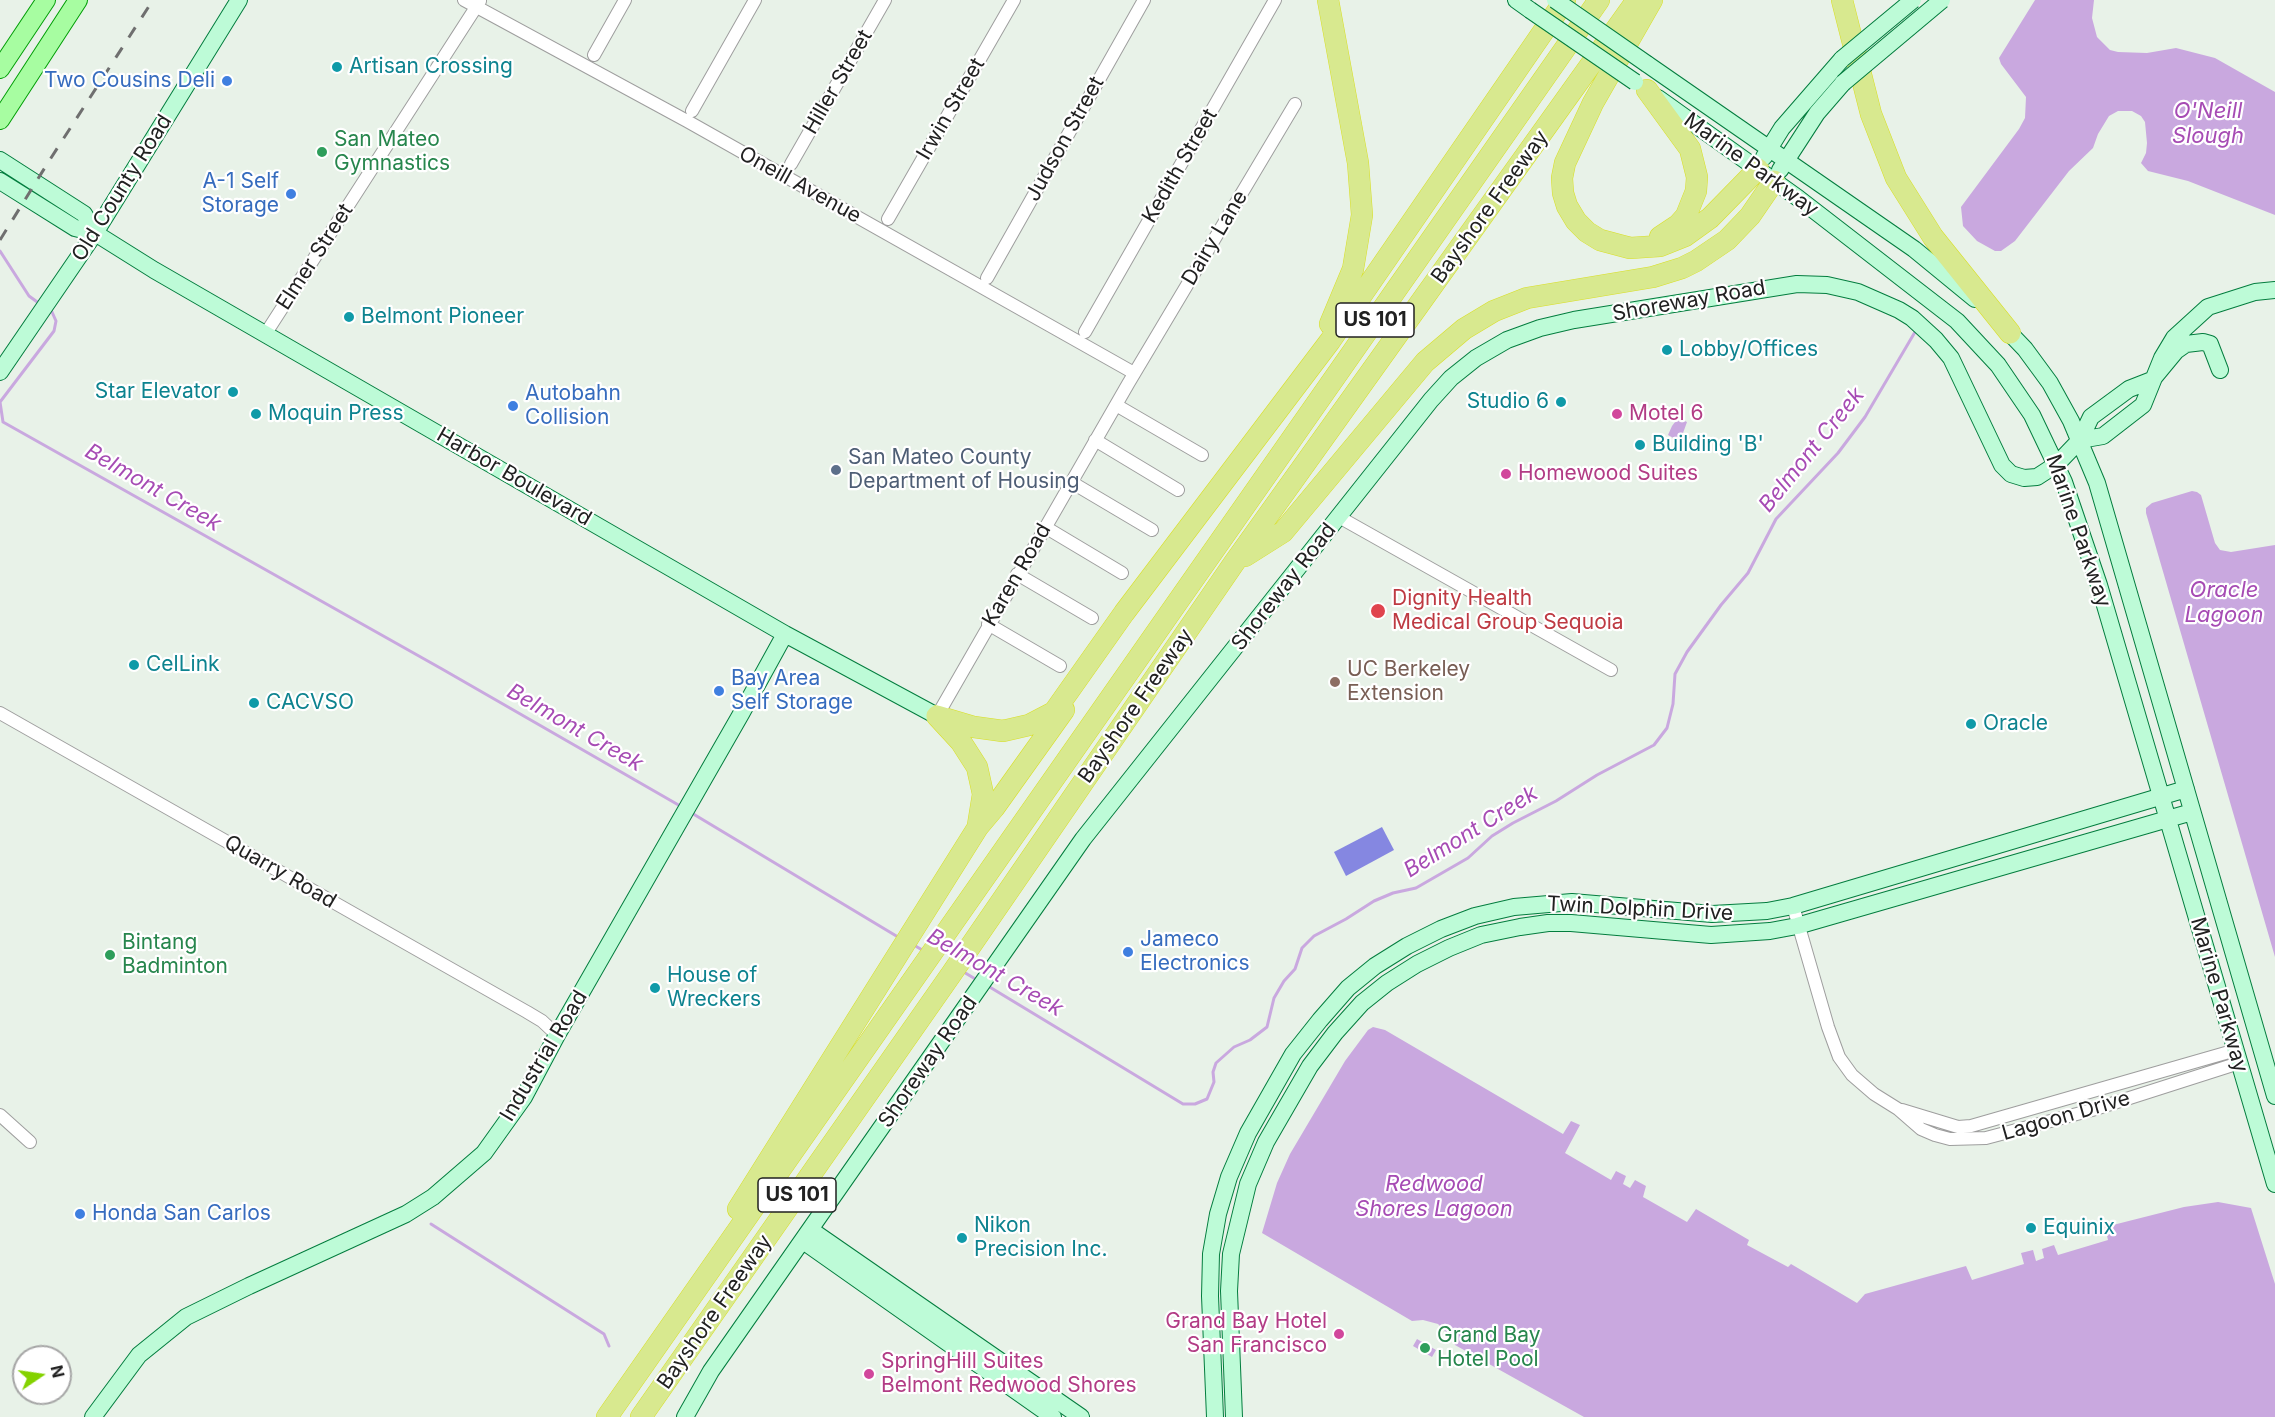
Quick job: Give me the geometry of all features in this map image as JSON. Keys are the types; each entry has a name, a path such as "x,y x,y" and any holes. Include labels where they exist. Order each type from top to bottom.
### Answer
{"highway":[{"path":"1304,374 1347,287 1358,250 1362,215 1358,163 1328,0"},
{"path":"937,716 974,727 1003,731 1043,720 1063,702 1124,613 1330,341 1565,0"},
{"name":"Bayshore Freeway","path":"608,1417 1599,0"},
{"name":"Bayshore Freeway","path":"641,1417 956,968 1234,563 1637,0"},
{"path":"1652,0 1580,128 1565,163 1562,178 1563,192 1567,206 1576,221 1599,240 1630,248 1660,246 1685,236 1766,175"},
{"path":"1842,0 1871,114 1896,178 1933,237 2010,333"},
{"path":"1621,246 1641,244 1668,233 1686,216 1696,190 1695,163 1690,150 1641,86"},
{"path":"1234,563 1284,532 1425,362 1464,329 1494,311 1527,298 1653,277 1682,268 1733,234 1759,204 1766,175"},
{"path":"672,1325 741,1203 978,827 1093,669 1124,613"},
{"path":"937,716 966,748 977,767 984,794 978,827"}],"main road":[{"path":"3,59 46,0"},
{"path":"0,120 78,0"},
{"name":"Old County Road","path":"0,372 95,233 239,0"},
{"name":"Marine Parkway","path":"1556,0 1914,249 1980,303 2010,333 2050,383 2080,440 2097,483 2275,1096"},
{"path":"1766,175 1768,149 1801,104 1842,59 1913,0"},
{"path":"1766,175 1784,160 1817,113 1843,83 1942,0"},
{"name":"Marine Parkway","path":"1523,5 1766,175 1925,295 1972,336 1998,365 2022,399 2057,464 2099,585 2275,1184"},
{"name":"Harbor Boulevard","path":"0,160 84,214 95,233"},
{"name":"Harbor Boulevard","path":"0,181 75,228 95,233 154,270 785,634 937,716"},
{"name":"Shoreway Road","path":"686,1417 711,1371 1083,839 1431,400 1451,378 1476,358 1507,340 1540,328 1797,284 1827,285 1858,292 1887,304 1912,318 1936,340 1951,358 1988,438 2006,470 2017,477 2031,478 2042,474 2057,464 2080,440"},
{"path":"2080,440 2103,436 2143,405 2152,380 2174,338 2208,307 2255,292 2275,290"},
{"path":"2152,380 2176,351 2186,344 2195,342 2210,344 2220,370"},
{"name":"Industrial Road","path":"93,1417 139,1356 186,1317 406,1214 433,1197 484,1153 525,1096 557,1035 785,634"},
{"name":"Twin Dolphin Drive","path":"1215,1417 1210,1306 1211,1254 1218,1214 1229,1178 1248,1133 1293,1054 1348,988 1375,966 1441,929 1475,915 1514,907 1572,903 1712,914 1767,911 1792,906 2186,789"},
{"name":"Twin Dolphin Drive","path":"1234,1417 1230,1263 1248,1184 1266,1142 1310,1066 1335,1033 1362,1003 1417,963 1481,935 1520,927 1571,923 1711,935 1770,931 1797,926 2192,812"},
{"path":"807,1236 1053,1417"},
{"path":"807,1236 1081,1417"}],"street":[{"name":"Oneill Avenue","path":"464,0 478,3 1134,373"},
{"path":"594,55 625,0"},
{"path":"692,111 755,0"},
{"name":"Hiller Street","path":"791,164 885,0"},
{"name":"Irwin Street","path":"888,219 1014,0"},
{"name":"Judson Street","path":"987,278 1144,0"},
{"name":"Kedith Street","path":"1085,332 1275,0"},
{"name":"Elmer Street","path":"266,333 478,3"},
{"name":"Dairy Lane","path":"1134,373 1295,104"},
{"name":"Karen Road","path":"937,716 1134,373"},
{"path":"1116,405 1202,455"},
{"path":"1095,440 1178,490"},
{"path":"1071,482 1152,530"},
{"path":"1339,517 1611,670"},
{"path":"1045,527 1122,573"},
{"path":"1017,574 1092,618"},
{"path":"988,624 1060,666"},
{"name":"Quarry Road","path":"0,713 542,1021 557,1035"},
{"name":"Lagoon Drive","path":"1792,906 1839,1057 1852,1075 1867,1088 1898,1108 1958,1127 1971,1126 2237,1057"},
{"path":"0,1114 30,1142"}],"shaded area":[{"path":"1382,827 1394,850 1346,876 1334,852"}],"water":[{"name":"O'Neill Slough","path":"2035,0 2094,0 2092,18 2097,37 2110,50 2147,53 2176,48 2215,58 2275,92 2275,215 2188,181 2148,171 2141,163 2146,153 2147,143 2145,122 2141,116 2132,111 2118,111 2109,116 2093,148 2069,171 2015,241 2001,251 1995,251 1977,241 1963,226 1961,207 2025,118 2026,97 1999,58"},
{"path":"1678,418 1687,422 1683,433 1677,440 1668,435"},
{"name":"Oracle Lagoon","path":"2192,491 2201,495 2215,543 2220,550 2231,552 2275,545 2275,957 2146,513 2146,508 2152,503"},
{"name":"Redwood Shores Lagoon","path":"1373,1027 1385,1030 1563,1134 1571,1121 1580,1125 1565,1153 1611,1180 1616,1171 1626,1176 1623,1184 1630,1188 1635,1180 1646,1186 1643,1197 1687,1222 1696,1209 1749,1240 1747,1245 1788,1267 1791,1264 1857,1303 1865,1294 1966,1266 1972,1280 2024,1264 2021,1253 2033,1250 2036,1261 2044,1258 2042,1249 2054,1245 2058,1255 2108,1240 2105,1227 2184,1207 2218,1202 2251,1208 2275,1284 2275,1417 1584,1417 1455,1345 1438,1324 1423,1320 1412,1321 1262,1233 1277,1183 1290,1154 1345,1061 1368,1030"},
{"name":"Grand Bay Hotel Pool","path":"1417,1339 1436,1350 1432,1357 1413,1346"}],"waterway":[{"name":"Belmont Creek","path":"0,251 29,296 40,304"},
{"name":"Belmont Creek","path":"48,309 56,321 54,331 0,402 3,422 682,807"},
{"name":"Belmont Creek","path":"988,986 1183,1104 1195,1104 1207,1099 1214,1082 1213,1072 1216,1063 1234,1047 1250,1040 1267,1027 1274,998 1284,981 1295,969 1302,948 1314,936 1374,901 1393,893 1416,888 1468,858 1492,836 1513,823 1654,745 1667,728 1673,704 1675,674 1687,652 1721,605 1748,573 1776,519 1838,453 1865,417 1915,332"},
{"name":"Belmont Creek","path":"690,812 898,937"},
{"name":"Belmont Creek","path":"912,944 924,951"},
{"name":"Belmont Creek","path":"962,971 977,980"},
{"path":"431,1224 604,1334 609,1346"}],"railway":[{"path":"0,240 153,0"}],"place":[{"name":"Artisan Crossing","path":"337,67"},
{"name":"Two Cousins Deli","path":"227,81"},
{"name":"San Mateo Gymnastics","path":"322,152"},
{"name":"A-1 Self Storage","path":"291,194"},
{"name":"Belmont Pioneer","path":"349,317"},
{"name":"Lobby/Offices","path":"1667,350"},
{"name":"Star Elevator","path":"233,392"},
{"name":"Studio 6","path":"1561,402"},
{"name":"Autobahn Collision","path":"513,406"},
{"name":"Moquin Press","path":"256,414"},
{"name":"Motel 6","path":"1617,414"},
{"name":"Building 'B'","path":"1640,445"},
{"name":"San Mateo County Department of Housing","path":"836,470"},
{"name":"Homewood Suites","path":"1506,474"},
{"name":"Dignity Health Medical Group Sequoia","path":"1378,611"},
{"name":"CelLink","path":"134,665"},
{"name":"UC Berkeley Extension","path":"1335,682"},
{"name":"Bay Area Self Storage","path":"719,691"},
{"name":"CACVSO","path":"254,703"},
{"name":"Oracle","path":"1971,724"},
{"name":"Jameco Electronics","path":"1128,952"},
{"name":"Bintang Badminton","path":"110,955"},
{"name":"House of Wreckers","path":"655,988"},
{"name":"Honda San Carlos","path":"80,1214"},
{"name":"Equinix","path":"2031,1228"},
{"name":"Nikon Precision Inc.","path":"962,1238"},
{"name":"Grand Bay Hotel San Francisco","path":"1339,1334"},
{"name":"Grand Bay Hotel Pool","path":"1425,1348"},
{"name":"SpringHill Suites Belmont Redwood Shores","path":"869,1374"}]}
